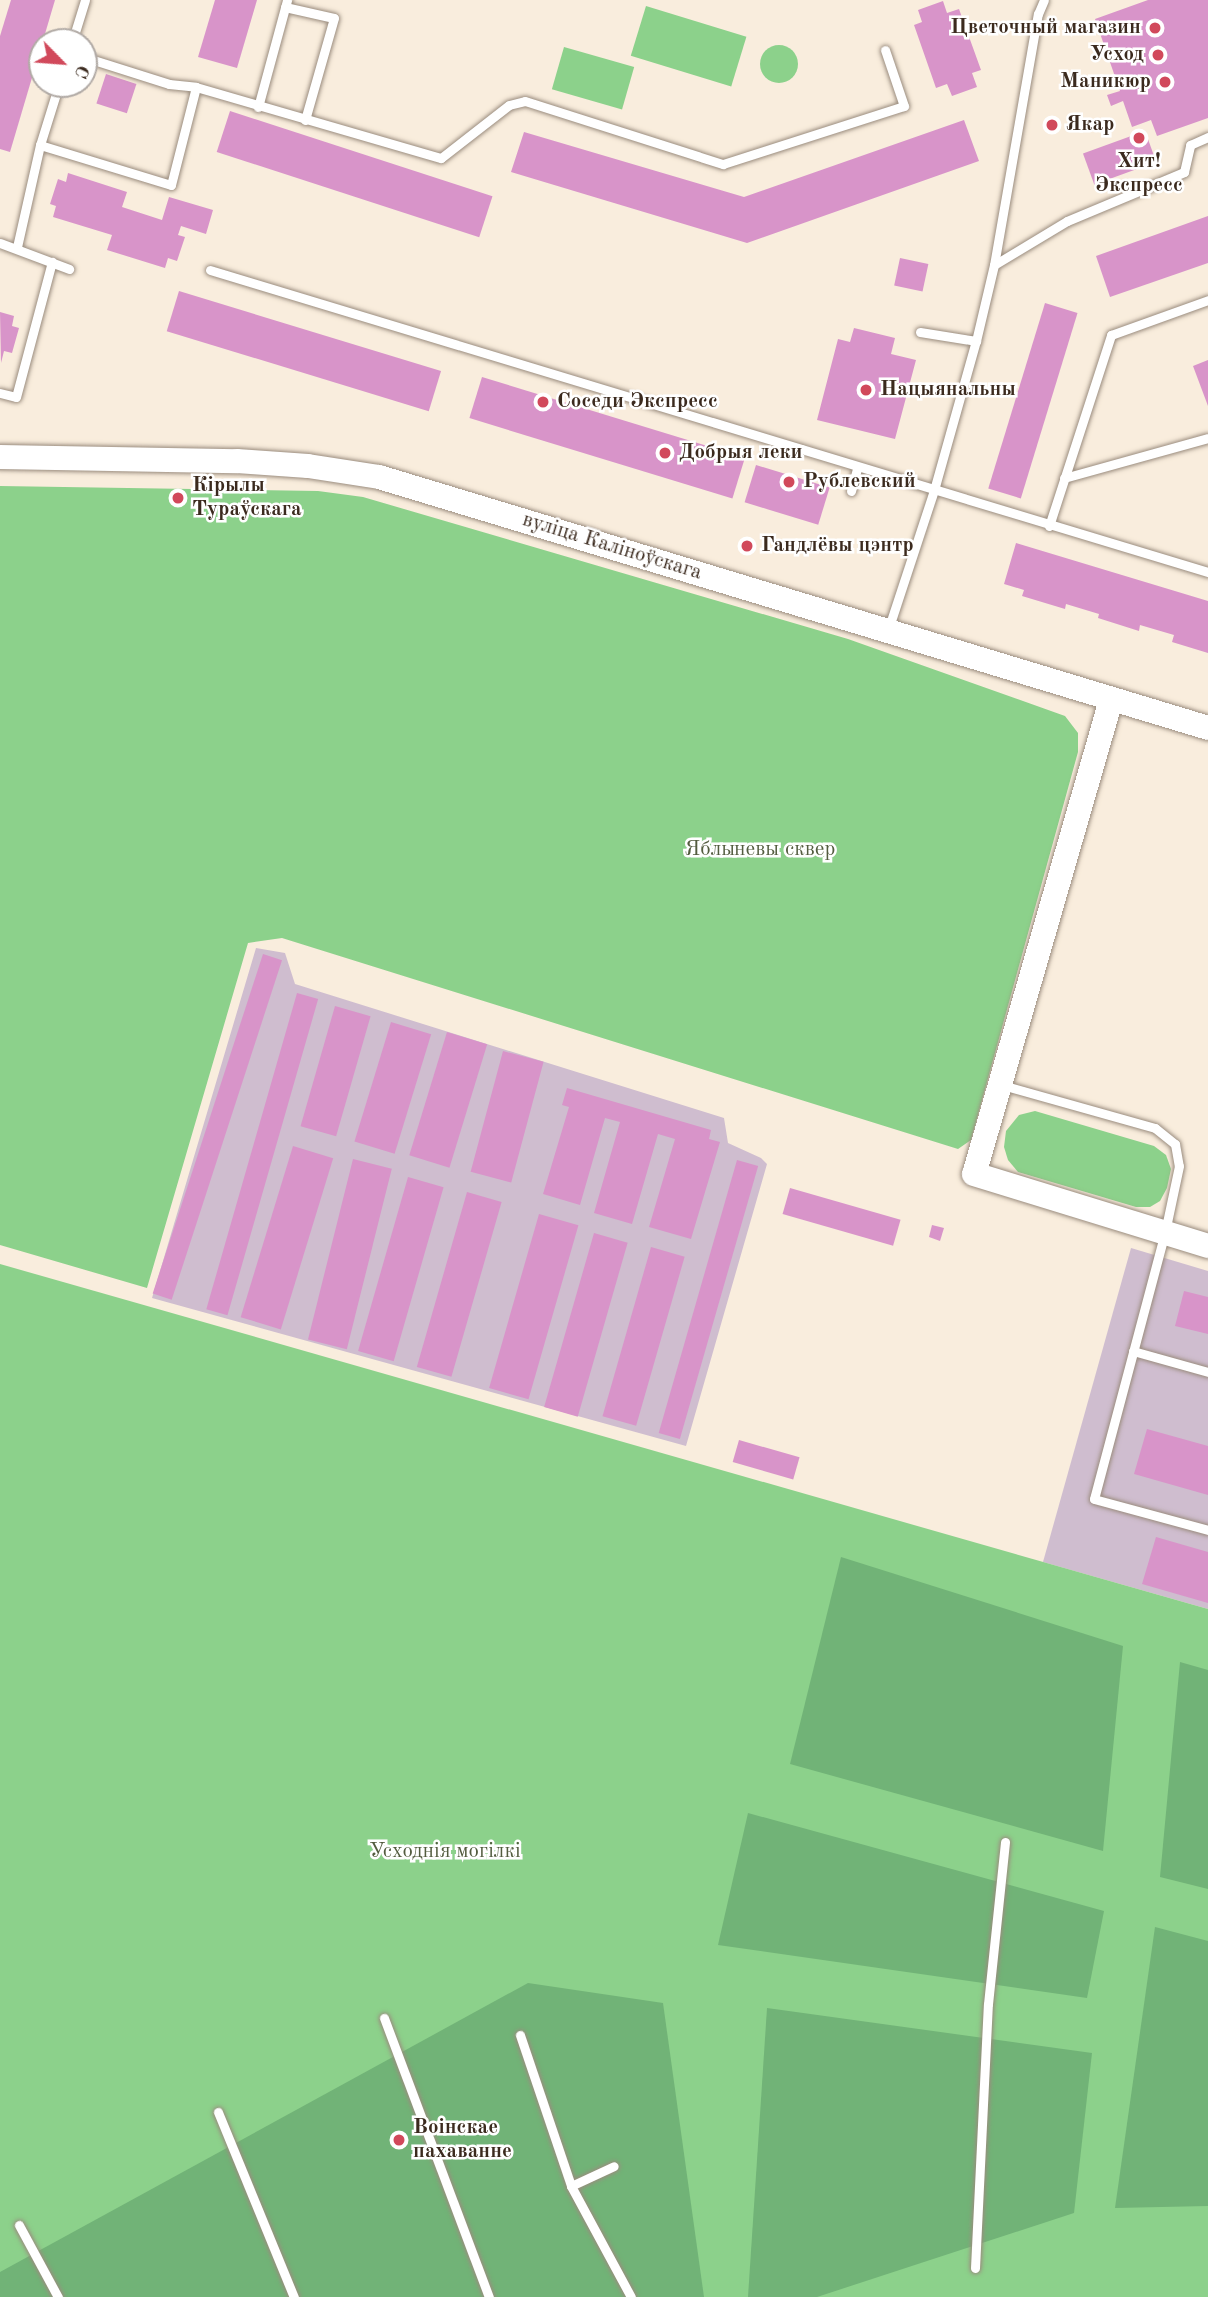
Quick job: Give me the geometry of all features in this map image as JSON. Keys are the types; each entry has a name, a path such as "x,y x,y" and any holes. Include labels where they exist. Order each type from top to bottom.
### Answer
{"main road":[{"name":"вуліца Каліноўскага","path":"0,457 250,462 308,466 379,477 1208,728"},
{"path":"1111,700 974,1174 1208,1246"}],"lane":[{"path":"76,28 85,0"},
{"path":"887,631 934,490 995,265 1038,14 1044,0"},
{"path":"258,107 286,3 334,18 305,120"},
{"path":"98,61 169,84 196,87 441,158 509,105 525,101 723,164 904,106 885,50"},
{"path":"40,145 171,185 196,87"},
{"path":"17,247 40,145 55,98"},
{"path":"995,265 1067,221 1184,172 1190,145 1208,137"},
{"path":"0,243 17,247 69,269"},
{"path":"0,393 16,397 52,262"},
{"path":"210,270 857,468 1208,572"},
{"path":"1049,526 1111,335 1208,300"},
{"path":"920,332 976,341"},
{"path":"1064,478 1208,438"},
{"path":"851,491 857,468"},
{"path":"1000,1084 1156,1128 1175,1144 1179,1166 1165,1232 1094,1499 1208,1530"},
{"path":"1133,1351 1208,1372"},
{"path":"975,2268 988,2004 1005,1842"},
{"path":"384,2018 489,2297"},
{"path":"520,2035 571,2186 631,2297"},
{"path":"218,2112 294,2297"},
{"path":"571,2186 614,2166"},
{"path":"19,2225 58,2297"}],"shaded area":[{"path":"256,948 285,953 295,984 724,1118 728,1143 761,1158 767,1164 686,1446 152,1298"},
{"path":"1131,1248 1208,1271 1208,1609 1043,1562"}],"green space":[{"path":"646,6 746,37 731,86 631,56"},
{"path":"779,45 792,51 798,64 792,77 779,83 766,77 760,64 766,51"},
{"path":"564,47 634,67 622,109 552,89"},
{"name":"Яблыневы сквер","path":"0,486 318,491 363,497 848,639 1065,716 1078,733 1078,752 971,1140 958,1149 282,938 248,943 147,1288 0,1245"},
{"path":"1035,1111 1154,1146 1166,1155 1171,1169 1167,1188 1160,1201 1150,1207 1136,1207 1018,1172 1008,1160 1004,1147 1006,1131 1019,1115"},
{"name":"Усходнія могілкі","path":"0,1264 1208,1609 1208,2297 0,2297"},
{"path":"841,1557 1123,1646 1103,1851 790,1764"},
{"path":"1180,1662 1208,1670 1208,1889 1160,1877"},
{"path":"748,1813 1104,1911 1087,1998 718,1945"},
{"path":"1155,1927 1208,1941 1208,2206 1115,2208"},
{"path":"528,1983 663,2003 704,2297 0,2297 0,2272"},
{"path":"767,2008 1092,2053 1074,2213 817,2297 748,2297"}],"building":[{"path":"11,0 55,0 47,28 28,28 28,91 10,152 0,149 0,36"},
{"path":"215,0 257,0 237,68 198,57"},
{"name":"Усход","path":"1148,0 1208,0 1208,118 1157,136 1151,120 1132,127 1123,101 1111,106 1107,95 1120,91 1095,19"},
{"path":"943,1 947,13 959,9 981,70 972,73 977,87 952,96 947,84 936,88 914,25 922,22 918,10"},
{"path":"106,74 136,84 127,113 96,103"},
{"path":"230,111 492,196 479,237 217,152"},
{"path":"964,120 979,161 747,243 511,172 524,132 744,197"},
{"path":"1145,131 1156,162 1094,185 1083,154"},
{"path":"68,173 127,192 122,207 162,220 169,197 213,210 206,234 181,226 178,235 185,237 177,261 168,258 165,268 107,250 112,235 53,217 56,206 50,204 58,179 66,182"},
{"path":"1208,216 1208,263 1110,297 1096,256"},
{"path":"900,258 928,264 923,291 894,285"},
{"path":"179,291 441,371 429,411 167,331"},
{"path":"1045,303 1078,313 1021,498 988,489"},
{"path":"0,312 14,316 12,326 19,328 12,353 4,351 1,363"},
{"name":"Нацыянальны","path":"854,328 895,338 891,354 916,360 895,439 817,420 838,339 850,342"},
{"path":"1208,360 1208,406 1193,366"},
{"path":"482,377 745,457 732,499 469,418"},
{"path":"756,465 830,488 818,525 745,502"},
{"path":"1016,543 1208,601 1208,653 1172,642 1174,635 1140,625 1139,631 1066,604 1065,609 1022,596 1024,590 1004,584"},
{"path":"263,954 282,960 172,1300 153,1294"},
{"path":"297,993 318,999 227,1315 206,1309"},
{"path":"335,1006 371,1016 336,1136 301,1126"},
{"path":"391,1022 431,1034 395,1154 354,1142"},
{"path":"447,1032 487,1044 449,1168 409,1155"},
{"path":"503,1051 544,1062 511,1183 471,1172"},
{"path":"567,1088 711,1130 709,1139 720,1142 691,1239 649,1227 675,1139 658,1134 632,1224 594,1213 620,1122 605,1118 580,1205 543,1194 569,1107 562,1105"},
{"path":"293,1146 333,1158 281,1329 241,1317"},
{"path":"353,1159 392,1169 347,1349 308,1339"},
{"path":"737,1160 758,1166 680,1439 659,1433"},
{"path":"408,1177 444,1187 394,1361 358,1351"},
{"path":"790,1188 901,1220 893,1246 783,1214"},
{"path":"467,1192 502,1202 451,1377 417,1367"},
{"path":"539,1214 578,1225 529,1399 489,1388"},
{"path":"932,1225 944,1228 940,1241 929,1237"},
{"path":"594,1233 628,1243 578,1417 544,1407"},
{"path":"651,1247 685,1257 636,1426 602,1416"},
{"path":"1184,1291 1208,1297 1208,1334 1175,1326"},
{"path":"1147,1429 1208,1446 1208,1495 1134,1474"},
{"path":"739,1440 800,1457 793,1479 733,1462"},
{"path":"1156,1537 1208,1552 1208,1603 1142,1584"}],"place":[{"name":"Цветочный магазин","path":"1155,28"},
{"name":"Усход","path":"1158,55"},
{"name":"Маникюр","path":"1165,82"},
{"name":"Якар","path":"1052,125"},
{"name":"Хит! Экспресс","path":"1139,138"},
{"name":"Нацыянальны","path":"866,390"},
{"name":"Соседи Экспресс","path":"543,402"},
{"name":"Добрыя леки","path":"665,453"},
{"name":"Рублевский","path":"789,482"},
{"name":"Кірылы Тураўскага","path":"178,498"},
{"name":"Гандлёвы цэнтр","path":"747,546"},
{"name":"Воінскае пахаванне","path":"399,2140"}]}
